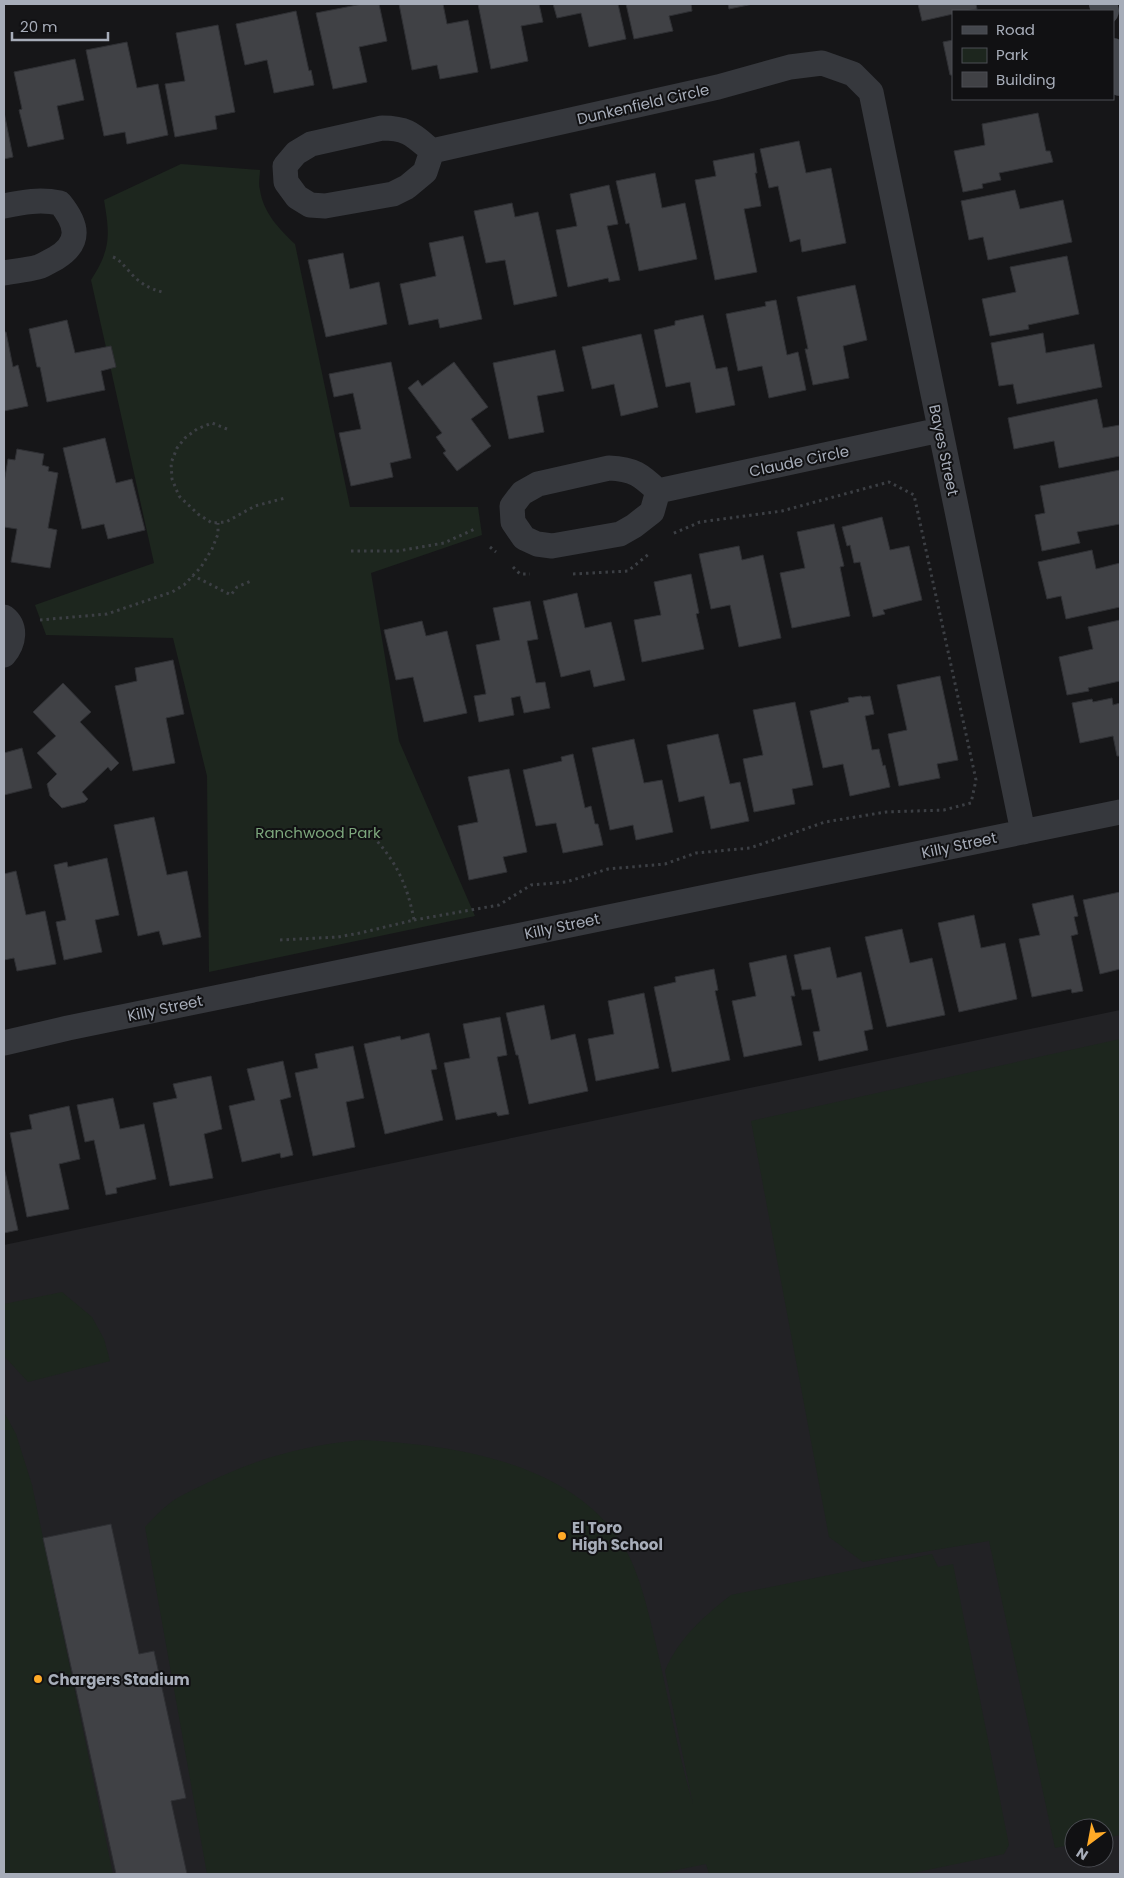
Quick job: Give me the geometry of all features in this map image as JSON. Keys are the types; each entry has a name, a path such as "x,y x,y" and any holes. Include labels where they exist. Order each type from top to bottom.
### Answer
{"main road":[{"path":"1114,56 1120,82"}],"street":[{"name":"Dunkenfield Circle","path":"432,151 731,84 790,67 822,63 853,74"},
{"name":"Bayes Street","path":"853,74 872,92 1024,832"},
{"path":"398,128 415,136 432,151 425,172 407,187 393,194 325,206 310,205 297,197 286,182 285,166 296,153 311,144 374,130 398,128"},
{"path":"4,206 28,201 60,204 73,222 74,233 71,244 63,253 53,259 40,266 4,273"},
{"name":"Claude Circle","path":"658,491 940,430"},
{"path":"609,468 625,468 642,476 658,491 652,512 620,534 552,546 537,544 524,538 513,522 512,506 522,493 538,484 609,468"},
{"path":"4,617 13,629 12,640 4,655"},
{"name":"Killy Street","path":"4,1043 68,1028 1120,812"}],"path":[{"path":"113,257 141,283 166,293"},
{"path":"226,428 212,423 197,429 185,438 177,448 171,463 172,479 179,496 198,514 212,523 226,522 255,506 285,498"},
{"path":"280,940 345,936 414,920 499,905 531,885 566,882 608,869 665,864 696,853 750,848 826,822 886,812 944,810 971,803 976,780 975,771 914,495 889,482 782,512 700,522 672,534 666,540"},
{"path":"37,620 107,614 172,592 184,585 201,567 212,549 218,534 218,523"},
{"path":"351,551 398,551 444,543 477,528"},
{"path":"490,547 502,558"},
{"path":"566,574 628,571 651,552"},
{"path":"508,563 520,574 539,574"},
{"path":"192,575 231,595 237,587 253,580"},
{"path":"377,840 391,857 407,890 414,920"}],"shaded area":[{"name":"El Toro High School","path":"1120,1010 1120,1874 4,1874 4,1245"}],"green space":[{"name":"Ranchwood Park","path":"181,164 260,170 259,188 264,206 278,226 295,244 350,507 478,507 482,535 371,573 399,741 475,916 209,972 207,776 173,638 46,635 35,605 154,563 91,280 98,269 107,242 108,233 104,200"},
{"path":"1120,1039 1120,1835 1114,1836 1114,1818 1064,1818 1064,1846 1055,1848 989,1541 863,1562 829,1537 751,1121"},
{"path":"62,1292 92,1317 104,1339 110,1361 28,1382 4,1356 4,1304"},
{"name":"Chargers Stadium","path":"4,1412 16,1434 32,1485 113,1874 4,1874"},
{"path":"362,1440 437,1447 476,1454 514,1465 550,1480 582,1500 609,1526 635,1569 649,1614 693,1804 665,1671 670,1659 684,1638 711,1611 731,1595 932,1554 938,1567 953,1564 1009,1845 1004,1854 908,1874 709,1874 706,1864 657,1874 207,1874 145,1527 179,1497 245,1466 301,1449"}],"building":[{"path":"362,4 379,4 387,41 359,47 367,82 333,89 316,13"},
{"path":"399,4 443,4 447,24 468,20 478,72 440,79 437,65 412,70"},
{"path":"478,4 539,4 543,22 521,26 528,61 491,69"},
{"path":"553,4 618,4 626,39 589,47 581,13 557,18"},
{"path":"626,4 691,4 692,11 669,16 673,31 634,39"},
{"path":"728,4 753,4 729,9"},
{"path":"918,4 976,4 977,9 952,10 952,14 922,21"},
{"path":"296,11 309,71 311,70 314,85 274,93 267,60 245,65 236,24"},
{"path":"218,25 235,112 215,116 217,129 175,137 165,84 185,81 176,33"},
{"path":"952,40 952,75 950,75 943,42"},
{"path":"127,42 137,88 158,84 168,135 127,144 125,132 104,136 86,50"},
{"path":"75,59 84,100 57,106 64,139 28,147 19,110 22,109 14,72"},
{"path":"4,112 13,157 4,159"},
{"path":"1038,113 1046,151 1050,151 1053,162 999,173 1001,180 982,184 983,188 963,192 954,151 985,145 982,124"},
{"path":"799,141 806,173 831,168 846,243 802,252 800,239 790,242 778,186 769,188 760,149"},
{"path":"754,153 757,173 755,173 761,206 744,209 757,272 715,280 695,180 716,176 713,161"},
{"path":"655,173 662,208 685,203 697,259 639,271 629,223 626,224 616,181"},
{"path":"609,185 618,224 607,226 620,280 609,282 608,278 568,287 556,230 577,226 570,194"},
{"path":"1015,190 1020,209 1063,200 1072,242 988,260 983,237 969,240 961,201"},
{"path":"512,203 515,217 538,212 557,296 514,305 505,260 486,263 474,211"},
{"path":"463,236 482,319 440,328 438,319 409,325 400,284 436,276 429,243"},
{"path":"343,253 350,289 379,282 387,324 326,337 308,260"},
{"path":"1067,256 1079,314 1028,325 1029,329 990,336 982,299 1016,292 1010,267"},
{"path":"855,285 867,340 843,346 849,378 813,385 805,349 808,349 797,297"},
{"path":"776,300 787,355 798,352 806,390 769,398 762,366 738,371 726,314 766,306 765,302"},
{"path":"703,315 716,369 727,367 735,405 696,413 690,382 666,387 654,330 675,325 675,321"},
{"path":"67,320 75,353 111,346 116,367 101,371 105,390 47,402 40,367 37,367 29,329"},
{"path":"4,332 6,332 13,367 18,365 28,406 4,411"},
{"path":"1043,333 1046,353 1094,344 1102,387 1017,404 1013,384 999,386 991,343"},
{"path":"641,334 658,407 621,416 614,384 592,389 582,347"},
{"path":"555,350 564,391 537,396 544,432 509,439 493,363"},
{"path":"391,362 411,458 390,463 393,477 351,486 339,433 361,429 353,393 334,397 329,374"},
{"path":"454,362 488,407 471,419 491,446 457,471 443,453 446,451 436,437 442,433 408,388 418,380 422,386"},
{"path":"1097,399 1103,428 1120,425 1120,456 1059,468 1054,441 1014,449 1008,418"},
{"path":"105,438 116,483 132,479 145,530 108,539 104,524 82,529 63,448"},
{"path":"17,449 44,454 42,465 49,467 48,471 58,473 48,528 57,530 50,568 11,562 17,529 4,527 4,483 8,459 15,460"},
{"path":"1120,470 1120,524 1077,532 1080,543 1042,551 1035,515 1045,513 1040,486"},
{"path":"882,517 890,550 909,546 922,600 883,610 885,614 873,617 860,562 854,563 850,545 847,546 842,527"},
{"path":"834,524 844,566 840,567 850,616 792,628 780,573 805,568 797,532"},
{"path":"739,546 742,560 763,555 781,638 739,647 730,605 711,609 699,554"},
{"path":"1092,550 1096,569 1120,563 1120,607 1066,619 1061,596 1047,599 1038,562"},
{"path":"691,574 699,613 696,614 704,649 642,662 634,620 661,615 654,582"},
{"path":"577,593 585,628 611,622 625,680 594,687 590,670 561,677 543,601"},
{"path":"530,601 538,639 527,641 536,683 545,682 550,708 524,713 520,696 511,698 514,715 479,722 474,696 486,694 476,645 500,640 493,608"},
{"path":"1120,620 1120,681 1088,688 1089,691 1067,695 1059,657 1093,649 1088,627"},
{"path":"422,621 426,636 447,631 467,713 424,722 413,677 396,680 384,630"},
{"path":"173,660 184,714 166,718 175,763 133,771 115,686 137,681 135,668"},
{"path":"940,676 958,760 937,764 940,778 899,786 888,734 907,730 897,685"},
{"path":"63,683 91,712 80,722 119,763 111,771 108,767 82,792 88,799 85,802 62,808 50,796 47,784 57,774 37,753 56,736 33,712"},
{"path":"870,696 874,714 865,716 872,750 879,749 890,787 850,796 843,764 823,768 810,711 849,702 848,698"},
{"path":"1112,698 1113,705 1120,703 1120,756 1117,756 1113,736 1080,743 1072,703 1092,699 1093,702"},
{"path":"795,702 813,785 792,789 795,804 754,812 743,759 763,755 753,710"},
{"path":"718,734 730,784 740,782 749,821 711,829 704,796 679,802 667,745"},
{"path":"634,739 644,783 662,780 673,832 636,840 633,825 610,830 592,748"},
{"path":"22,748 32,788 4,795 4,753"},
{"path":"573,754 585,808 591,806 603,845 563,853 556,823 536,826 523,770 562,761 561,757"},
{"path":"509,769 527,852 503,857 507,872 469,880 458,826 478,822 468,777"},
{"path":"154,817 167,875 187,871 201,937 163,945 159,931 138,936 114,825"},
{"path":"107,858 119,915 95,920 102,952 64,960 56,922 66,920 54,865 67,862 68,867"},
{"path":"16,871 26,915 45,911 56,964 17,971 14,958 4,960 4,874"},
{"path":"1120,892 1120,969 1100,974 1083,900"},
{"path":"1073,895 1078,916 1074,917 1078,934 1071,936 1083,991 1072,993 1071,989 1032,997 1019,939 1040,935 1032,904"},
{"path":"974,915 981,948 1005,943 1017,999 959,1012 938,923"},
{"path":"902,929 910,963 932,958 945,1015 887,1027 865,937"},
{"path":"830,947 837,978 861,972 873,1029 864,1031 868,1050 819,1061 813,1032 820,1031 811,989 802,990 794,955"},
{"path":"786,955 795,996 791,996 802,1045 744,1057 732,1001 756,996 749,963"},
{"path":"714,969 718,990 715,991 730,1060 672,1072 654,987 676,982 675,977"},
{"path":"644,993 659,1068 596,1081 588,1039 614,1034 608,1001"},
{"path":"544,1005 551,1040 575,1034 588,1091 529,1104 506,1013"},
{"path":"500,1017 507,1055 497,1057 509,1114 498,1116 496,1112 456,1120 444,1063 470,1058 463,1024"},
{"path":"429,1033 437,1069 431,1070 443,1120 385,1134 364,1044 400,1036 401,1040"},
{"path":"353,1046 364,1098 346,1102 355,1147 313,1156 295,1073 318,1068 315,1054"},
{"path":"283,1061 291,1097 280,1100 293,1155 281,1158 280,1153 242,1162 229,1106 255,1100 247,1069"},
{"path":"211,1076 222,1129 204,1134 213,1178 170,1186 153,1103 177,1098 173,1084"},
{"path":"113,1098 120,1129 144,1124 156,1179 116,1188 117,1193 106,1195 94,1140 85,1142 77,1105"},
{"path":"69,1106 80,1159 59,1164 69,1209 27,1217 10,1133 32,1129 29,1115"},
{"path":"4,1167 18,1230 4,1233"},
{"path":"111,1524 139,1654 154,1651 186,1798 171,1801 187,1874 116,1874 43,1538"}],"place":[{"name":"El Toro High School","path":"562,1536"},
{"name":"Chargers Stadium","path":"38,1679"}]}
